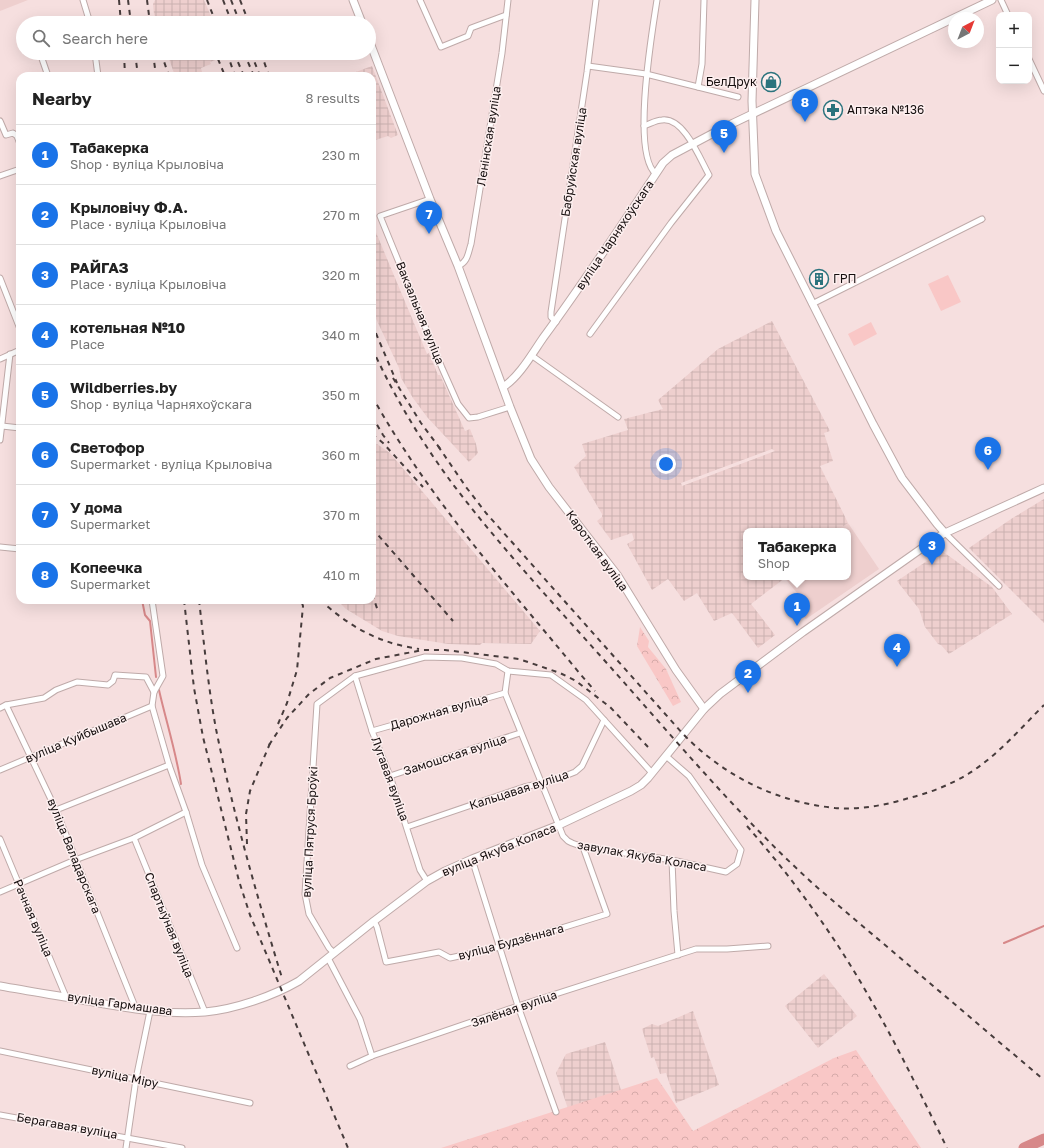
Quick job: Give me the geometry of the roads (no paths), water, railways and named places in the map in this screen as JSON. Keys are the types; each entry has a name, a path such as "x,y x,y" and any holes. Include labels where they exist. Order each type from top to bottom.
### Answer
{"street":[{"path":"83,0 88,16"},
{"path":"353,0 359,16"},
{"path":"420,0 441,47 468,36 470,28 506,15"},
{"name":"Ленінская вуліца","path":"458,266 465,263 473,237 502,53 508,0"},
{"name":"Бабруйская вуліца","path":"556,322 551,317 551,312 588,66 596,0"},
{"path":"656,0 646,74 644,126 647,158 652,171 656,174"},
{"path":"698,87 702,64 704,0"},
{"path":"755,0 752,113 755,174 776,231 873,424 902,478 945,533 999,586"},
{"name":"вуліца Чарняхоўскага","path":"503,387 513,380 556,322 668,158 692,143 752,113 992,0"},
{"path":"1001,0 1007,12"},
{"name":"Кароткая вуліца","path":"376,58 430,199 458,266 528,452 549,487 618,576 676,670 704,709"},
{"path":"42,60 47,72"},
{"path":"96,60 97,72"},
{"path":"1032,65 1044,91"},
{"path":"588,66 646,74 738,97"},
{"path":"590,334 708,175 692,143 678,125 672,121 663,120 644,126"},
{"path":"0,121 6,135 13,133 16,135"},
{"path":"0,176 16,170"},
{"name":"Вакзальная вуліца","path":"430,199 380,216 458,404 468,418 478,418 510,407"},
{"path":"812,304 982,219"},
{"path":"0,278 16,319"},
{"path":"0,359 16,352"},
{"path":"0,440 10,354"},
{"path":"531,355 618,417"},
{"path":"2,426 16,428"},
{"name":"вуліца Якуба Коласа","path":"286,989 300,981 374,921 427,881 472,859 559,825 631,791 652,773 704,709 720,694 803,632 945,533 1044,488"},
{"path":"0,547 16,549"},
{"path":"153,604 163,676 154,692 152,706 169,765 186,812 202,865 237,948"},
{"path":"355,676 425,657 462,658 496,664 508,671 551,675 586,700 652,773"},
{"name":"завулак Якуба Коласа","path":"508,671 505,693 563,836 568,841 584,847 672,860 726,872 737,864 741,850 689,776 666,756"},
{"path":"0,708 6,705 44,698 56,690 76,682 108,685 113,682 115,675 146,677 154,692"},
{"name":"вуліца Пятруся Броўкі","path":"334,953 309,914 305,894 317,704 355,676"},
{"name":"Лугавая вуліца","path":"355,676 372,731 390,776 420,870 427,881"},
{"name":"Дарожная вуліца","path":"372,731 505,693"},
{"name":"вуліца Валадарскага","path":"6,705 56,810 136,1009"},
{"name":"вуліца Куйбышава","path":"0,770 152,706"},
{"name":"Кальцавая вуліца","path":"406,826 524,787 552,781 575,772 582,766 604,720"},
{"name":"Замошская вуліца","path":"390,776 520,733"},
{"path":"56,810 169,765"},
{"path":"0,892 75,860 134,838 186,812"},
{"name":"Спартыўная вуліца","path":"134,838 205,1012"},
{"name":"Рачная вуліца","path":"0,839 66,997"},
{"name":"вуліца Будзённага","path":"374,921 386,962 439,952 450,958 500,947 607,914 584,847"},
{"path":"472,859 518,1006 556,1112"},
{"path":"672,860 674,911 678,955"},
{"name":"Зялёная вуліца","path":"350,1066 372,1056 518,1006 696,948 727,949 768,946"},
{"path":"328,958 360,1019 372,1056"},
{"name":"вуліца Гармашава","path":"0,986 150,1011 205,1012 249,1002 286,989"},
{"path":"126,1148 136,1079 150,1011"},
{"name":"вуліца Міру","path":"0,1051 250,1103"},
{"name":"Берагавая вуліца","path":"0,1114 182,1148"}],"waterway":[{"path":"143,604 145,615 150,621 156,677"},
{"path":"159,690 174,748 181,784"},
{"path":"1004,943 1044,926"},
{"path":"1024,1148 1044,1139"}],"railway":[{"path":"119,0 120,16"},
{"path":"128,0 130,16"},
{"path":"147,0 149,16"},
{"path":"207,0 213,16"},
{"path":"223,0 229,16"},
{"path":"231,0 237,16"},
{"path":"240,0 246,16"},
{"path":"124,60 125,72"},
{"path":"136,60 137,72"},
{"path":"154,60 155,72"},
{"path":"163,60 168,72"},
{"path":"218,60 223,72"},
{"path":"229,60 234,72"},
{"path":"237,60 242,72"},
{"path":"247,60 252,72"},
{"path":"254,60 258,72"},
{"path":"263,60 268,72"},
{"path":"376,333 397,383"},
{"path":"376,356 417,432 468,504 529,576 738,810 819,889 1044,1080"},
{"path":"393,378 421,423 441,450"},
{"path":"376,403 394,434 444,506 497,574 595,691"},
{"path":"376,423 389,443"},
{"path":"376,437 423,487"},
{"path":"438,446 486,513 683,734 699,749 734,774 772,793 792,800 835,808 863,808 900,801 924,794 954,782 979,767 1008,742 1044,705"},
{"path":"376,533 453,621"},
{"path":"184,604 194,688 203,737 239,881 250,915 348,1148"},
{"path":"199,604 206,664 216,729 246,854 282,978"},
{"path":"278,724 287,703 297,670 302,604"},
{"path":"325,604 368,634 394,644 419,649"},
{"path":"376,604 378,611"},
{"path":"269,745 287,718 309,694 330,678 376,659 423,650 445,650 519,659 560,673 576,681 610,707 648,747"},
{"path":"247,844 246,814 250,791 271,741"},
{"path":"747,826 798,889 859,979 911,1074 947,1148"}],"place":[{"name":"БелДрук","path":"771,82"},
{"name":"Аптэка №136","path":"833,110"},
{"name":"Копеечка","path":"805,122"},
{"name":"Wildberries.by","path":"724,153"},
{"name":"У дома","path":"429,234"},
{"name":"ГРП","path":"819,279"},
{"name":"Светофор","path":"988,470"},
{"name":"РАЙГАЗ","path":"932,565"},
{"name":"Табакерка","path":"797,626"},
{"name":"котельная №10","path":"897,667"},
{"name":"Крыловічу Ф.А.","path":"748,693"}]}
